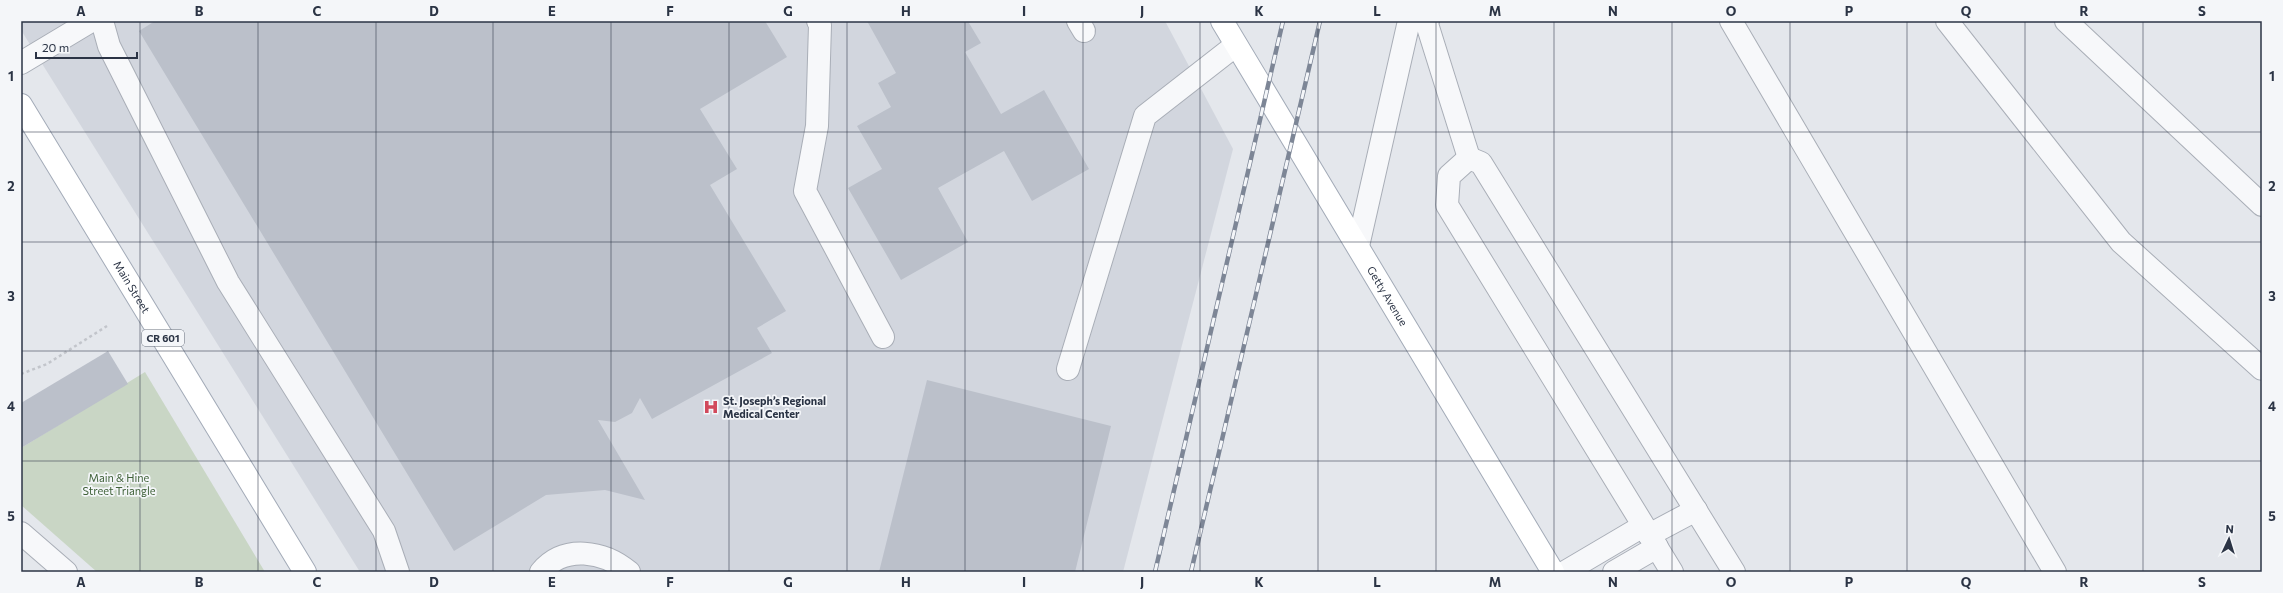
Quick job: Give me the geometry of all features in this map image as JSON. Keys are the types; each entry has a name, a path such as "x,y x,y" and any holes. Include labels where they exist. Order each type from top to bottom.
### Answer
{"main road":[{"name":"Getty Avenue","path":"1222,21 1553,572"},
{"name":"Main Street","path":"21,105 305,572"}],"street":[{"path":"21,63 91,21"},
{"path":"102,21 109,46 228,282 384,530 398,572"},
{"path":"818,21 820,25 817,126 806,191 883,337"},
{"path":"1358,246 1409,21"},
{"path":"1428,21 1427,24 1469,158 1481,163 1734,572"},
{"path":"1731,21 2055,572"},
{"path":"1947,21 2121,242 2262,369"},
{"path":"2066,21 2262,205"},
{"path":"1068,369 1145,116 1236,45"},
{"path":"1469,158 1449,176 1447,205 1672,572"},
{"path":"1565,572 1650,536 1696,510"},
{"path":"21,533 66,572"},
{"path":"1614,572 1650,536"},
{"path":"541,572 547,565 568,554 593,554 621,566 629,572"}],"path":[{"path":"21,374 47,364 107,326"}],"shaded area":[{"name":"St. Joseph’s Regional Medical Center","path":"21,21 1165,21 1233,149 1123,572 360,572 21,30"}],"green space":[{"name":"Main & Hine Street Triangle","path":"145,372 265,572 97,572 21,505 21,448"}],"building":[{"path":"155,21 765,21 787,57 700,109 737,169 710,185 786,311 757,328 772,353 652,419 640,398 632,413 615,422 598,420 645,500 605,490 546,495 454,551 139,31"},
{"path":"867,21 973,21 969,23 981,43 965,52 1001,114 1044,90 1089,169 1032,201 1004,151 938,188 968,242 901,280 848,188 882,169 857,126 891,107 878,83 896,73"},
{"path":"108,351 128,384 21,448 21,403"},
{"path":"927,380 1111,426 1075,572 879,572"}],"railway":[{"path":"1155,572 1283,21"},
{"path":"1191,572 1320,21"}],"place":[{"name":"St. Joseph’s Regional Medical Center","path":"711,407"}]}
